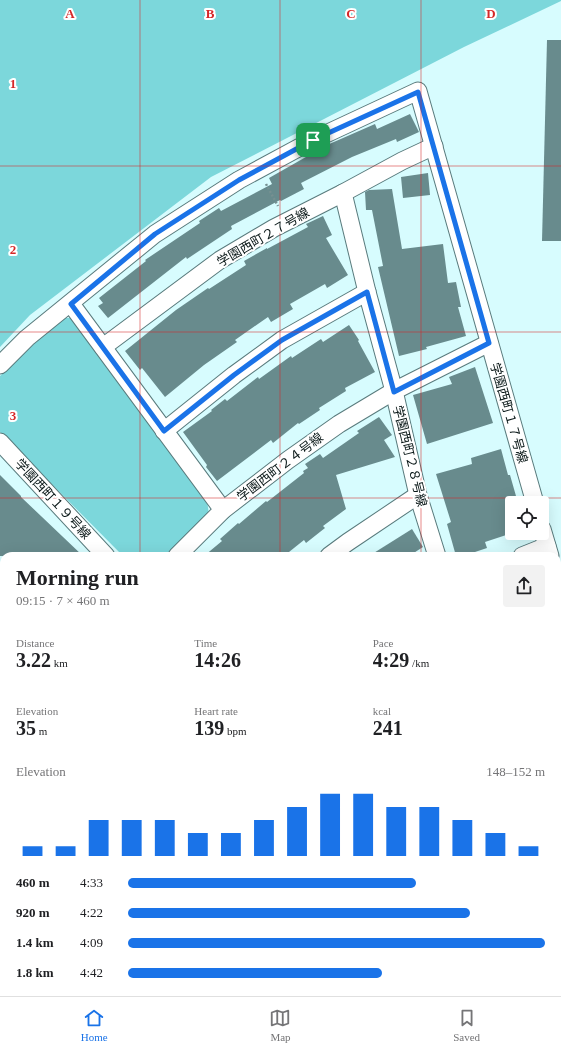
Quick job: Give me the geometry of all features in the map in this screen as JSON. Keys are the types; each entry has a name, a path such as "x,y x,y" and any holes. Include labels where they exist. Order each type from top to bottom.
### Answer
{"street":[{"name":"学園西町１７号線","path":"0,365 27,338 71,304 155,234 239,180 313,140 418,92 533,496"},
{"name":"学園西町２７号線","path":"103,347 220,260 286,222 402,161 434,146"},
{"name":"学園西町２８号線","path":"343,193 367,292 394,392 418,495 436,552"},
{"path":"164,431 234,375 282,340 367,292"},
{"path":"71,304 223,510"},
{"name":"学園西町２４号線","path":"181,552 223,510 288,460 339,424 394,392 489,343"},
{"name":"学園西町１９号線","path":"0,442 102,552"},
{"path":"334,552 418,495"},
{"path":"545,540 548,551"}],"path":[{"path":"258,170 286,222"}],"shaded area":[{"path":"0,0 561,1 464,47 211,177 30,315 0,347"},
{"path":"62,318 76,318 207,500 209,515 169,552 119,552 0,432 0,376"}],"building":[{"path":"547,40 561,40 561,241 542,241"},
{"path":"410,114 419,132 397,142 396,139 352,157 301,183 304,189 231,226 232,229 187,259 186,257 108,318 98,306 103,303 99,298 146,261 145,260 200,223 199,221 219,208 221,211 272,184 269,178 327,145 375,124 377,129"},
{"path":"428,173 430,195 403,198 401,177"},
{"path":"392,189 402,249 443,244 448,283 456,282 461,307 458,307 466,336 426,347 427,349 399,356 378,267 383,266 372,210 366,210 365,192 369,190"},
{"path":"323,216 332,235 326,238 348,275 327,288 325,284 290,304 293,309 271,322 268,317 235,340 237,342 204,365 165,397 142,368 140,370 125,351 176,310 208,288 209,289 246,265 244,261 308,227 306,224"},
{"path":"349,325 359,340 358,341 375,372 345,388 346,391 319,408 320,410 299,424 298,423 273,443 271,440 217,481 183,432 212,411 211,410 225,399 227,401 258,377 259,379 291,356 292,358 321,339 323,342"},
{"path":"475,367 493,423 427,444 413,395 452,384 449,377"},
{"path":"379,417 392,435 384,440 395,457 336,475 346,509 323,526 325,528 306,543 304,540 289,552 209,552 222,541 220,539 238,523 239,524 266,501 267,502 304,473 303,471 308,468 305,464 320,454 323,458 359,433 357,431"},
{"path":"501,449 508,475 510,475 516,496 505,496 505,535 485,542 487,548 475,552 455,552 447,524 451,522 436,474 472,464 471,458"},
{"path":"0,475 79,552 0,552"},
{"path":"412,529 423,547 415,552 375,552"}],"route":[{"path":"418,92 489,343 394,392 367,292 282,340 234,375 164,431 71,304 155,234 239,180 313,140 418,92"}]}
